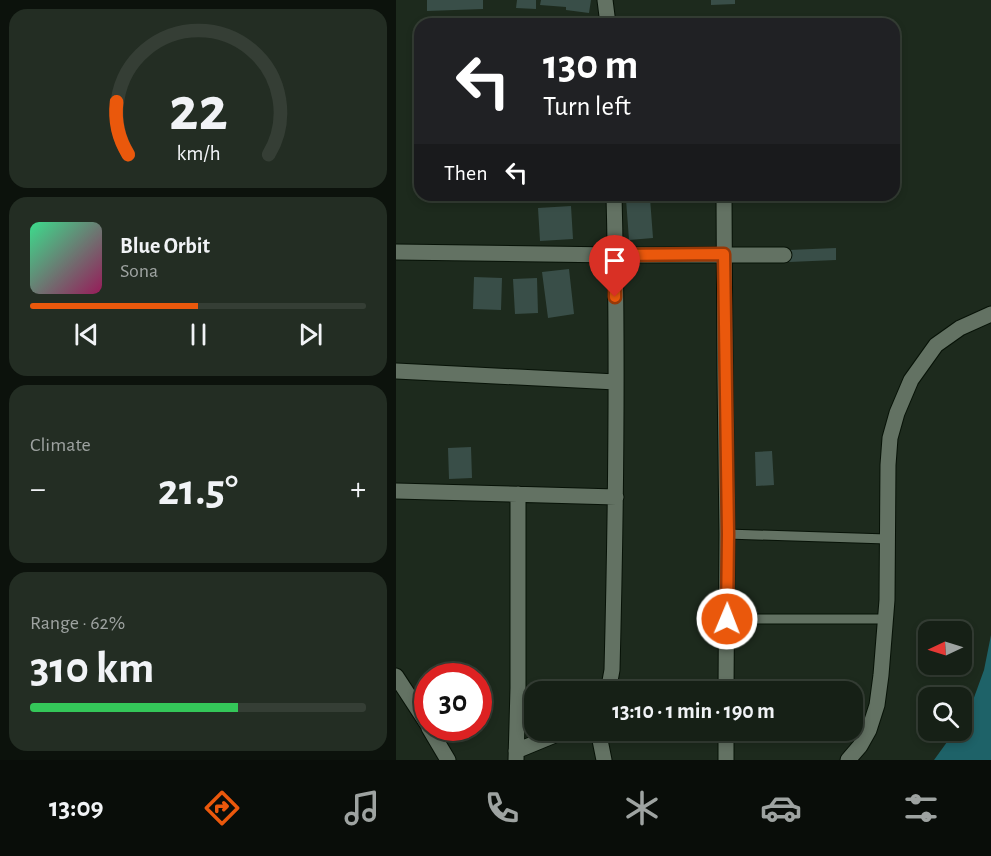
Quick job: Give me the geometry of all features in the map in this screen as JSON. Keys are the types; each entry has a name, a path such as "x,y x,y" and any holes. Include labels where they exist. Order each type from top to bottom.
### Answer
{"street":[{"path":"605,0 607,18"},
{"path":"610,681 616,497 614,201"},
{"path":"724,201 728,534 726,681"},
{"path":"396,252 784,255"},
{"path":"848,760 860,746 869,730 877,705 887,600 888,465 890,438 897,413 911,380 936,345 960,328 991,315"},
{"path":"396,371 616,382"},
{"path":"396,491 616,497"},
{"path":"518,494 516,756 545,741"},
{"path":"396,676 414,704"},
{"path":"437,741 448,760"},
{"path":"600,741 604,760"},
{"path":"726,741 726,760"}],"lane":[{"path":"728,534 887,539"},
{"path":"727,619 885,619"}],"water":[{"path":"991,635 991,760 934,760 948,741 972,741 972,703 984,670"}],"building":[{"path":"427,0 483,0 483,9 427,11"},
{"path":"517,0 536,0 536,9 516,8"},
{"path":"541,0 591,0 589,13 566,10 566,7 540,5"},
{"path":"711,0 735,0 735,4 711,5"},
{"path":"626,201 650,201 653,238 629,240"},
{"path":"571,206 573,239 540,241 538,208"},
{"path":"836,248 836,260 789,262 789,250"},
{"path":"569,269 574,314 548,318 542,272"},
{"path":"474,277 502,278 501,310 473,309"},
{"path":"537,278 538,313 515,314 513,279"},
{"path":"471,447 472,478 449,479 448,448"},
{"path":"772,451 774,485 756,486 755,452"}],"route":[{"path":"615,297 615,255 724,254 727,619"}]}
